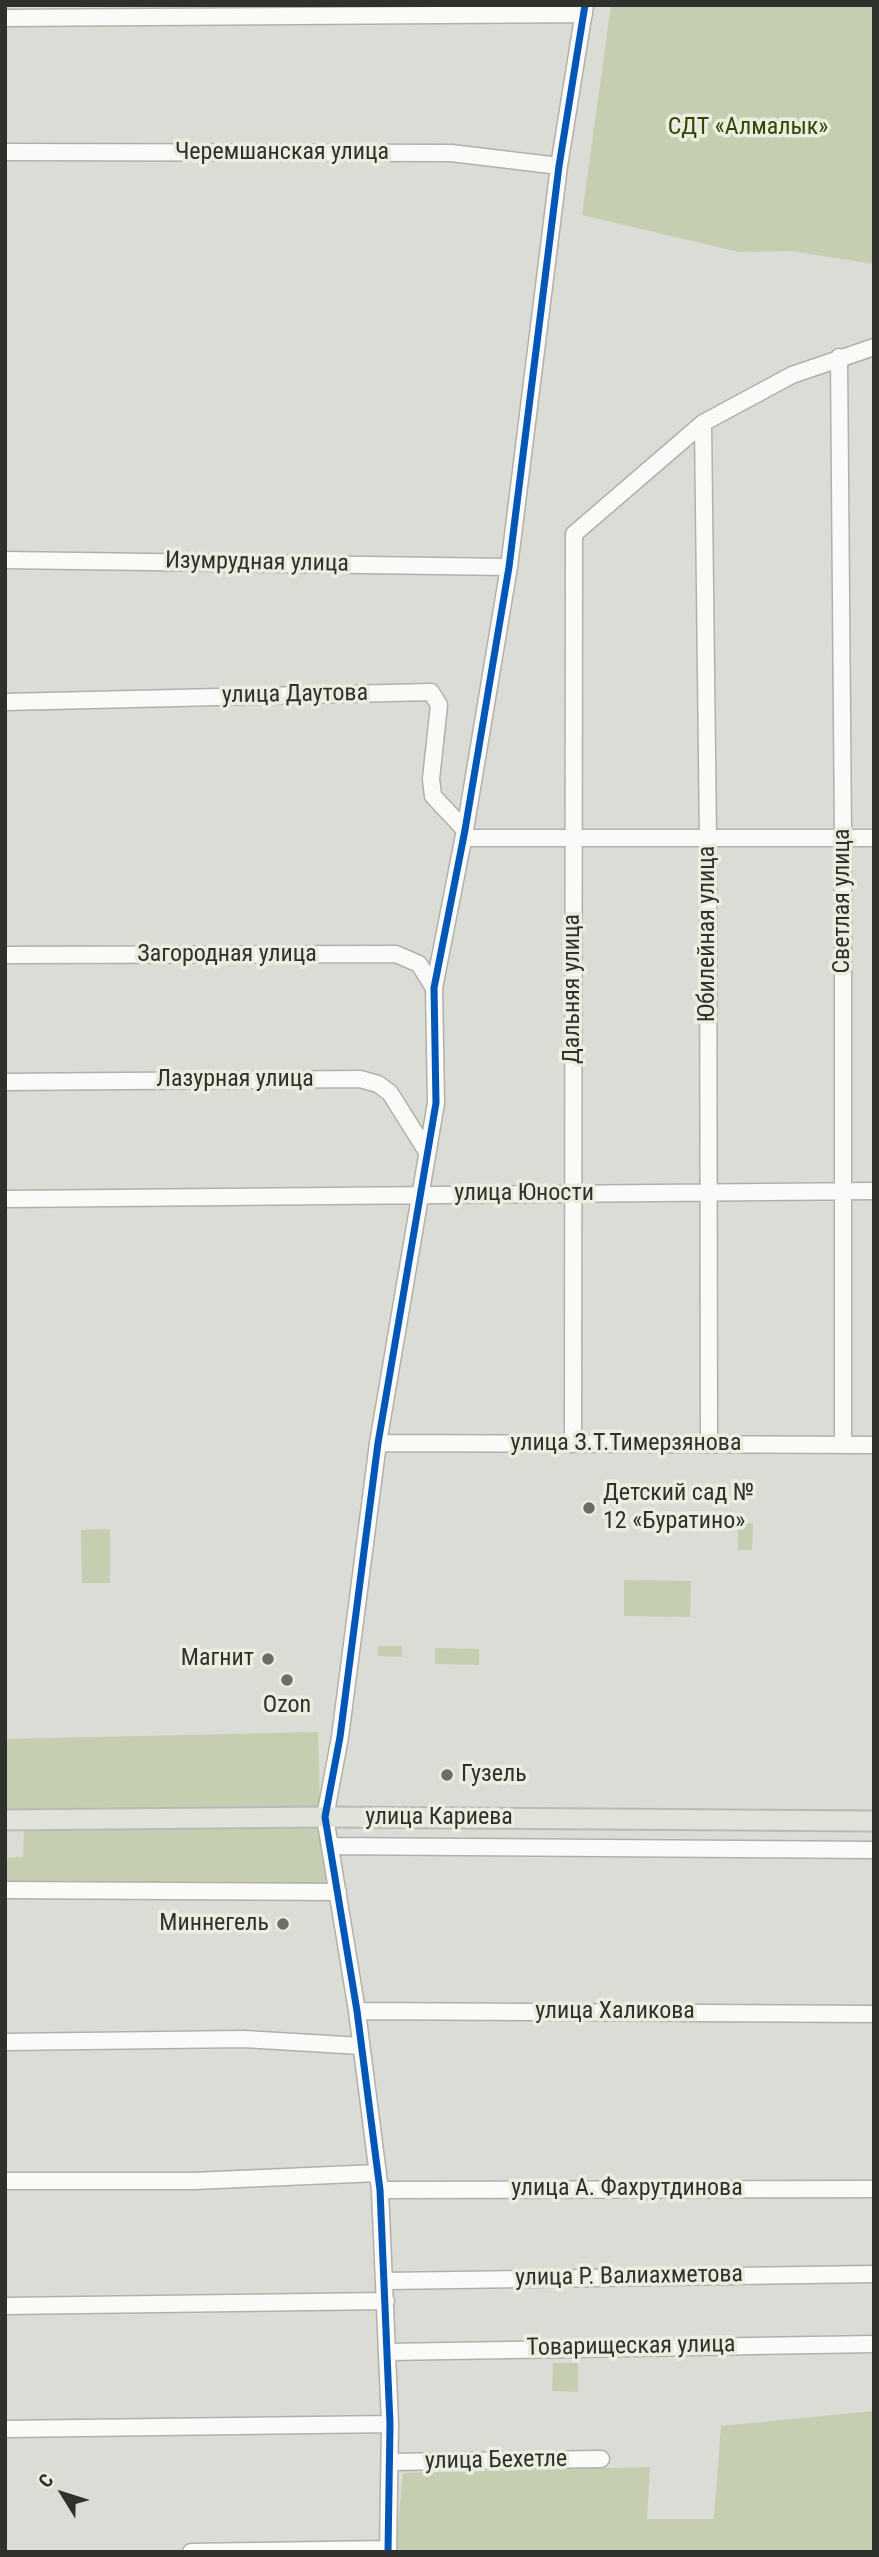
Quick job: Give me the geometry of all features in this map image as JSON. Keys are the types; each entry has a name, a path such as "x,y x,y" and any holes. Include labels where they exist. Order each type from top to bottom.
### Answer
{"main road":[{"name":"улица Кариева","path":"5,1820 325,1817 874,1821"}],"street":[{"path":"5,18 584,10 559,166 509,567 465,834 434,988 436,1103 379,1443 340,1737 325,1817 357,2011 380,2190 390,2424 388,2550 191,2552"},
{"name":"Черемшанская улица","path":"5,152 451,153 559,166"},
{"path":"703,423 747,396 839,357 874,347"},
{"name":"Светлая улица","path":"839,357 843,838 842,1445"},
{"name":"Дальняя улица","path":"573,1444 574,534 703,423"},
{"name":"Юбилейная улица","path":"703,423 708,839 709,1444"},
{"name":"Изумрудная улица","path":"5,560 509,567"},
{"name":"улица Даутова","path":"5,702 430,692 439,705 431,779 433,796 465,834"},
{"path":"465,834 573,839 874,838"},
{"name":"Загородная улица","path":"5,955 396,954 419,964 434,988"},
{"name":"Лазурная улица","path":"5,1082 360,1079 378,1084 390,1093 427,1153"},
{"name":"улица Юности","path":"5,1199 874,1191"},
{"name":"улица З.Т.Тимерзянова","path":"379,1443 874,1445"},
{"path":"330,1846 874,1850"},
{"path":"5,1890 338,1892"},
{"name":"улица Халикова","path":"357,2011 874,2014"},
{"path":"5,2042 244,2039 361,2046"},
{"path":"5,2181 192,2181 378,2173"},
{"name":"улица А. Фахрутдинова","path":"380,2190 874,2189"},
{"name":"улица Р. Валиахметова","path":"385,2281 874,2274"},
{"path":"5,2306 386,2301"},
{"name":"Товарищеская улица","path":"388,2353 874,2344"},
{"path":"5,2428 390,2424"},
{"name":"улица Бехетле","path":"390,2462 601,2459"}],"green space":[{"name":"СДТ «Алмалык»","path":"611,5 874,5 874,264 791,251 739,252 582,215"},
{"path":"738,1523 753,1523 752,1550 738,1550"},
{"path":"110,1529 110,1583 82,1583 81,1530"},
{"path":"624,1580 691,1581 690,1617 624,1616"},
{"path":"378,1646 402,1646 402,1657 378,1656"},
{"path":"435,1648 479,1649 479,1665 435,1664"},
{"path":"318,1732 320,1808 5,1810 5,1739"},
{"path":"319,1826 331,1884 53,1885 5,1882 5,1858 23,1857 24,1830"},
{"path":"553,2363 578,2363 578,2392 552,2391"},
{"path":"874,2411 874,2552 395,2552 403,2473 650,2467 647,2519 714,2519 721,2426"}],"cycle path":[{"path":"388,2552 390,2424 380,2190 357,2011 325,1817 340,1737 378,1443 436,1103 434,988 465,830 509,567 559,166 585,5"}],"place":[{"name":"Детский сад № 12 «Буратино»","path":"589,1508"},
{"name":"Магнит","path":"268,1659"},
{"name":"Ozon","path":"287,1680"},
{"name":"Гузель","path":"447,1775"},
{"name":"Миннегель","path":"283,1924"}]}
